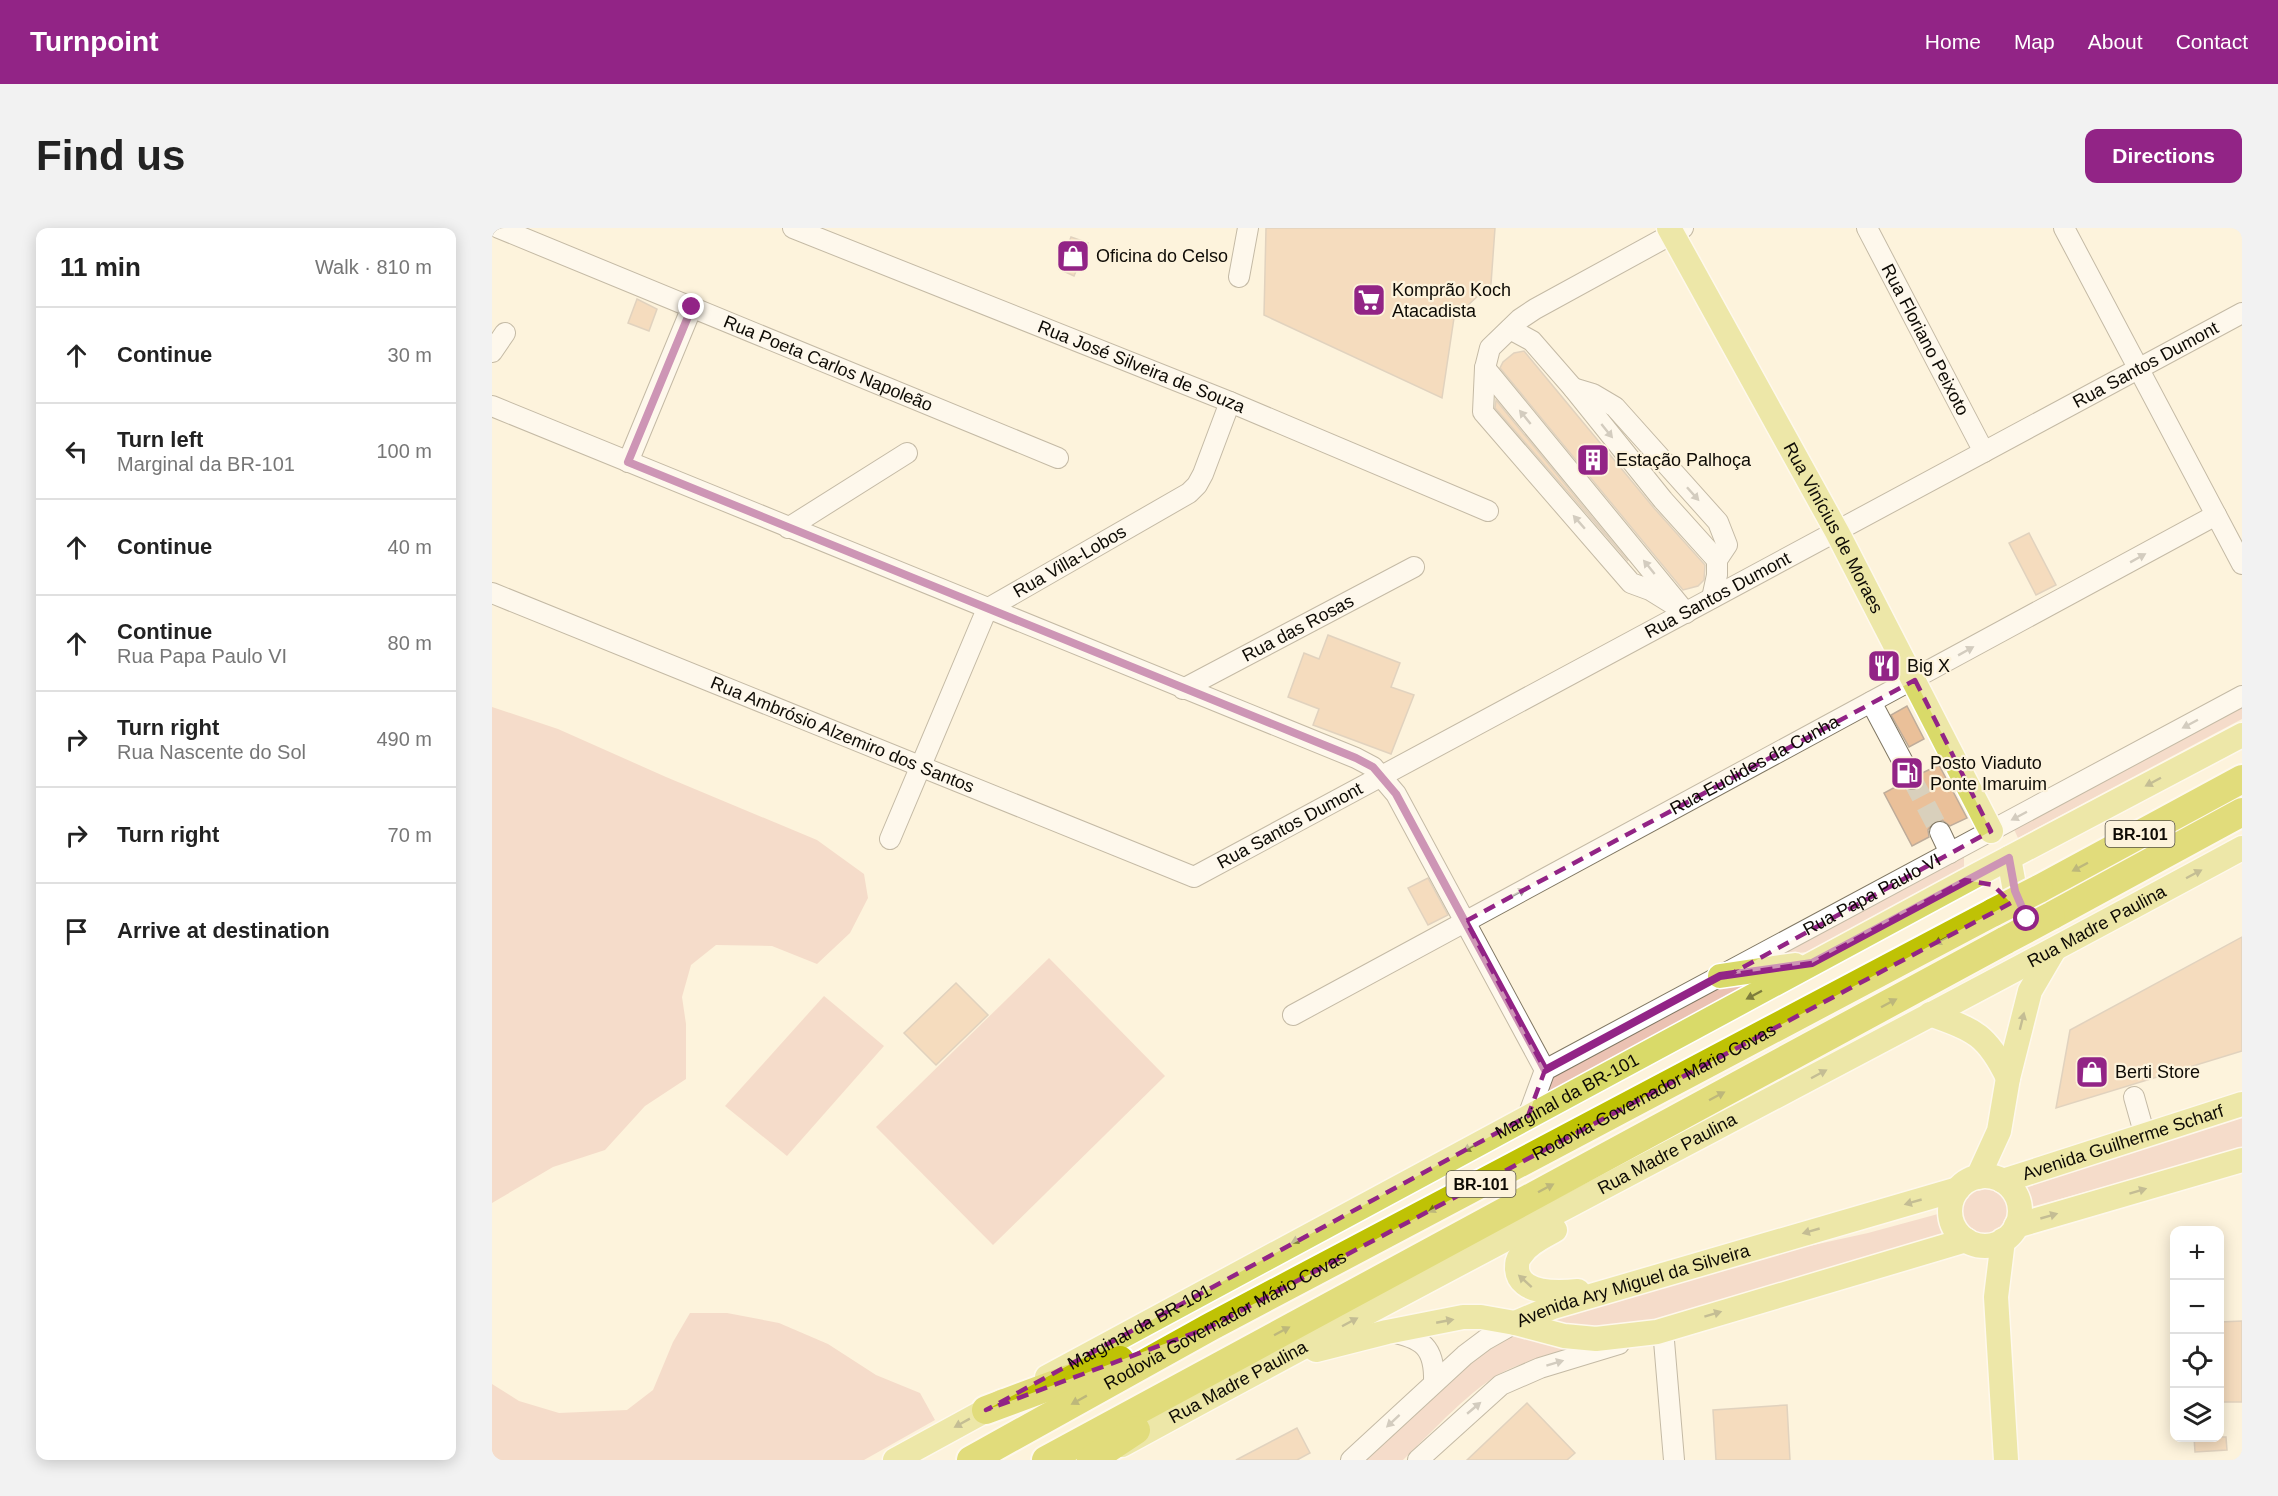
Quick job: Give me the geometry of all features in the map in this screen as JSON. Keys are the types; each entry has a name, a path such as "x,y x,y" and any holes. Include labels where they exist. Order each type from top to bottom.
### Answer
{"highway":[{"name":"Rodovia Governador Mário Covas","path":"971,1460 1210,1327 2039,889 2242,779"},
{"name":"Rodovia Governador Mário Covas","path":"1046,1460 2242,812"},
{"path":"986,1410 1210,1327"},
{"path":"1092,1460 1175,1404 1254,1346"}],"main road":[{"name":"Rua Vinícius de Moraes","path":"1675,230 1915,680 1991,831"},
{"name":"Marginal da BR-101","path":"895,1460 1965,880 2242,735"},
{"name":"Rua Madre Paulina","path":"1092,1460 2242,848"},
{"path":"1985,1181 1999,1131 2008,1078 2030,991 2055,948 2045,942 2027,919 2015,891 2009,858"},
{"path":"1965,880 1993,885 2002,890 2023,920 2029,937 2031,961"},
{"path":"1720,976 1812,963"},
{"path":"1930,1014 1956,1024 1986,1041 1997,1054 2008,1078"},
{"name":"Avenida Guilherme Scharf","path":"1985,1181 2145,1136 2242,1104"},
{"path":"2006,1460 1996,1297 2010,1233 2020,1206 2011,1188 1985,1181 1952,1199 1950,1210 1957,1232 1970,1242 1984,1246 2010,1233 2242,1160"},
{"path":"1642,1168 1629,1182 1530,1245 1517,1262 1518,1274 1524,1283 1535,1289 1554,1293 1663,1275"},
{"name":"Avenida Ary Miguel da Silveira","path":"1515,1323 1553,1307 1985,1181"},
{"path":"1970,1242 1996,1297"},
{"path":"1280,1359 1387,1332 1463,1317 1481,1317 1564,1336 1596,1339 1660,1330 1970,1242"}],"street":[{"name":"Rua Poeta Carlos Napoleão","path":"499,228 1058,458"},
{"name":"Rua José Silveira de Souza","path":"793,228 1230,402 1488,511"},
{"path":"1239,277 1248,228"},
{"name":"Rua Floriano Peixoto","path":"1867,228 1984,452"},
{"path":"2064,228 2242,564"},
{"path":"1675,230 1534,309 1510,328 1490,348 1485,368 1483,411 1631,583 1650,590 1686,612"},
{"path":"628,462 692,307"},
{"name":"Rua Santos Dumont","path":"1194,877 2242,314"},
{"path":"1510,328 1532,341 1663,500 1717,560"},
{"path":"492,352 505,333"},
{"path":"1485,368 1686,612"},
{"path":"1573,388 1593,394 1616,407 1718,522 1727,545 1717,560 1718,575 1712,598"},
{"name":"Rua Villa-Lobos","path":"987,609 1189,493 1203,474 1230,402"},
{"path":"492,406 1356,758 1373,767 1396,794 1545,1070 1528,1116"},
{"path":"788,528 907,453"},
{"name":"Rua Euclides da Cunha","path":"1293,1015 2216,515"},
{"name":"Rua das Rosas","path":"1183,689 1414,567"},
{"name":"Rua Ambrósio Alzemiro dos Santos","path":"492,593 1194,877"},
{"path":"890,839 987,609"},
{"name":"Rua Papa Paulo VI","path":"1545,1070 2242,696"},
{"path":"1871,702 1912,779"},
{"path":"1940,832 1950,853"},
{"path":"2134,1097 2145,1136"},
{"name":"Avenida Ary Miguel da Silveira","path":"1352,1460 1434,1382 1478,1345 1515,1323"},
{"path":"1418,1460 1501,1385 1515,1378 1660,1330 1674,1460"},
{"path":"1387,1332 1415,1339 1426,1347 1433,1359 1434,1382"}],"highlighted area":[{"path":"1915,680 1991,831 1729,975 1812,963 1965,880 1993,885 2011,903 1210,1327 986,1410 1528,1116 1545,1070 1466,921"}],"shaded area":[{"path":"2242,702 2242,719 2018,838 2012,825"},
{"path":"492,707 558,729 817,840 864,874 868,898 850,933 817,964 772,946 716,945 691,965 682,997 686,1024 686,1079 645,1106 605,1150 553,1167 492,1203"},
{"path":"1956,853 1964,856 1964,867 1807,952 1763,957"},
{"path":"1049,958 1165,1076 993,1245 876,1127"},
{"path":"1773,978 1540,1097 1552,1070 1718,985"},
{"path":"824,996 884,1046 787,1156 725,1106"},
{"path":"2242,1112 2242,1156 2136,1178 2031,1207 2025,1187 2157,1144"},
{"path":"1980,1186 1990,1186 2003,1193 2010,1206 2010,1216 2003,1229 1990,1236 1980,1236 1971,1232 1964,1225 1960,1216 1960,1206 1964,1197 1971,1190"},
{"path":"1938,1214 1942,1235 1614,1333 1528,1322 1713,1267 1868,1233"},
{"path":"690,1313 727,1313 779,1323 828,1344 876,1375 920,1393 935,1420 864,1460 492,1460 492,1384 519,1401 559,1413 627,1410 653,1390 673,1342"},
{"path":"1513,1328 1577,1347 1524,1363 1494,1377 1453,1411 1403,1460 1357,1460 1419,1401"}],"building":[{"name":"Komprão Koch Atacadista","path":"1266,228 1495,228 1491,284 1454,318 1442,398 1264,315"},
{"name":"Oficina do Celso","path":"1071,237 1088,243 1074,276 1059,269"},
{"path":"637,299 657,309 649,331 628,323"},
{"path":"1524,351 1654,508 1705,565 1704,580 1698,586 1683,590 1500,368 1503,362 1514,353"},
{"path":"1496,400 1628,561 1495,408"},
{"path":"2029,533 2056,585 2036,595 2009,543"},
{"path":"1328,635 1400,663 1391,687 1414,695 1391,754 1313,725 1319,709 1288,697 1304,653 1319,659"},
{"path":"1907,706 1924,739 1909,747 1891,715"},
{"path":"1939,765 1967,818 1950,826 1942,820 1934,821 1928,830 1929,837 1912,846 1884,793 1901,784 1906,789 1917,790 1922,785 1922,773"},
{"path":"1428,878 1448,915 1428,925 1408,888"},
{"path":"2242,937 2242,1051 2056,1108 2070,1030"},
{"path":"956,983 988,1015 936,1065 904,1033"},
{"path":"2242,1321 2242,1402 2224,1402 2224,1322"},
{"path":"1527,1403 1575,1453 1567,1460 1467,1460"},
{"path":"1787,1405 1790,1460 1716,1460 1713,1410"},
{"path":"1297,1428 1310,1453 1297,1460 1236,1460"},
{"path":"2224,1437 2226,1437 2227,1450 2195,1452 2194,1442 2224,1442"}],"tunnel":[{"path":"1912,779 1940,832"}],"place":[{"name":"Oficina do Celso","path":"1073,256"},
{"name":"Komprão Koch Atacadista","path":"1369,300"},
{"name":"Estação Palhoça","path":"1593,460"},
{"name":"Big X","path":"1884,666"},
{"name":"Posto Viaduto Ponte Imaruim","path":"1907,773"},
{"name":"Berti Store","path":"2092,1072"}],"route":[{"path":"692,307 628,462 1356,758 1373,767 1396,794 1545,1070 1720,976 1812,963 2009,858 2015,891 2027,919"}]}
